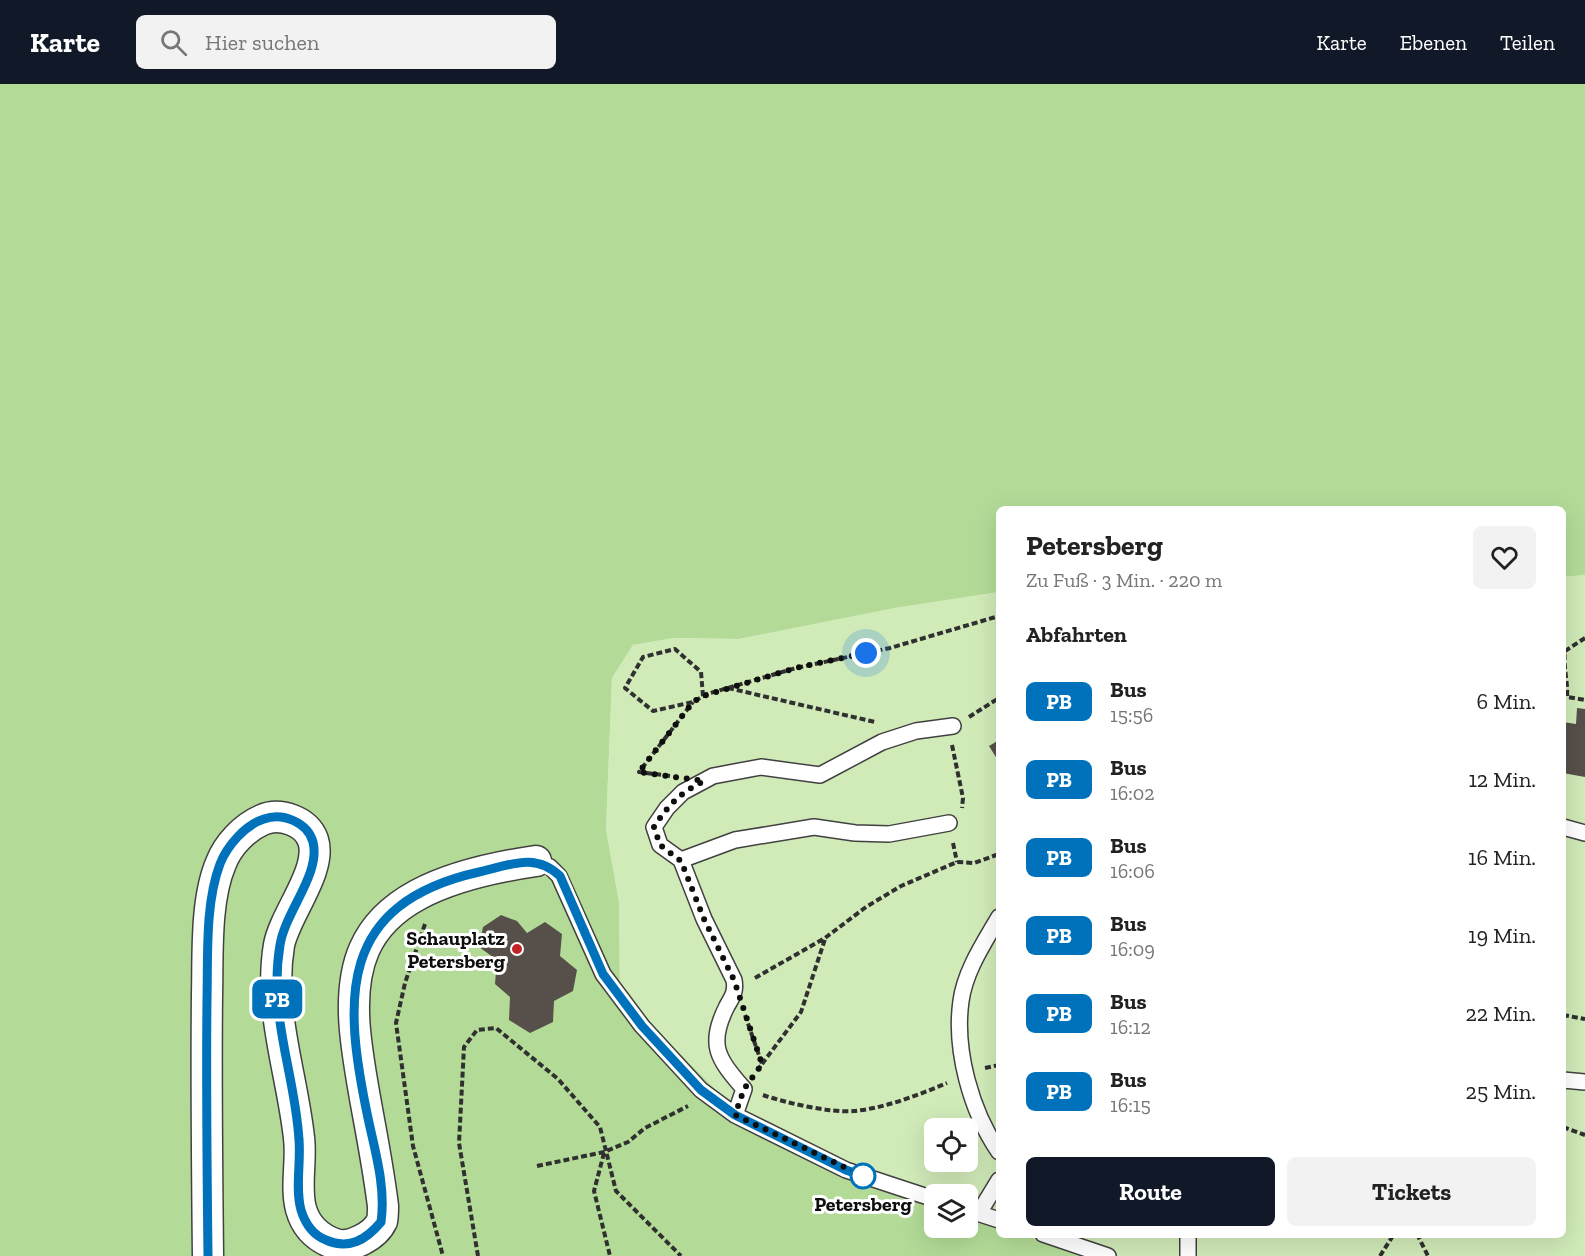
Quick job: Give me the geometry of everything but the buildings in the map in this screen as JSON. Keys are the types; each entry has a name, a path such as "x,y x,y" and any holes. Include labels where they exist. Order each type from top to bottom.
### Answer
{"street":[{"path":"208,1256 208,946 215,882 221,862 249,826 266,818 283,816 303,826 313,840 315,862 289,915 280,944 276,992 282,1050 299,1138 300,1208 308,1225 320,1238 338,1245 356,1243 371,1234 381,1222 383,1206 353,1024 354,980 364,949 380,925 398,906 428,888 468,874 536,861"}],"lane":[{"path":"735,1115 744,1089 720,1061 716,1026 736,990 734,980 704,919 681,861 660,845 654,827 682,792 713,776 761,767 820,775 882,742 916,731 953,726"},
{"path":"681,861 735,840 814,827 855,833 889,834 949,823"},
{"path":"1566,827 1585,833"},
{"path":"536,861 550,867 560,876 603,974 642,1026 701,1090 735,1115 846,1170 924,1196"},
{"path":"996,922 974,962 961,1001 961,1050 966,1075 980,1116 996,1146"},
{"path":"1566,1080 1585,1082"},
{"path":"978,1205 996,1184"},
{"path":"978,1213 996,1219"},
{"path":"1055,1238 1108,1256"},
{"path":"1188,1238 1188,1256"}],"path":[{"path":"703,696 701,672 675,649 643,657 625,688 653,711 693,702 727,688 796,668 890,648 996,617"},
{"path":"1566,650 1585,638"},
{"path":"1566,673 1567,697 1585,700"},
{"path":"727,688 916,731"},
{"path":"949,823 961,813 963,798 951,749 953,726 996,700"},
{"path":"693,702 639,772 704,781"},
{"path":"762,1064 736,990 825,938 866,907 901,886 957,862 974,863 996,855"},
{"path":"428,888 432,903 405,983 396,1023 413,1146 443,1256"},
{"path":"825,938 801,1012 744,1089 784,1103 854,1111 912,1097 966,1075 996,1066"},
{"path":"1566,1016 1585,1019"},
{"path":"478,1256 459,1143 464,1047 477,1030 496,1028 558,1079 600,1127 604,1152 616,1191 681,1256"},
{"path":"537,1166 604,1152 628,1142 645,1128 690,1105"},
{"path":"1566,1128 1585,1135"},
{"path":"604,1152 594,1191 610,1256"},
{"path":"1380,1256 1391,1238"},
{"path":"1419,1238 1428,1256"}],"green space":[{"path":"0,84 1585,84 1585,575 1566,577 1566,506 996,506 996,592 895,608 739,639 674,638 633,645 612,678 606,829 619,902 620,993 729,1103 871,1176 924,1196 924,1238 978,1238 978,1217 996,1224 996,1238 1033,1238 1079,1256 0,1256"},
{"path":"1585,575 1585,1256 1079,1256 1033,1238 1566,1238 1566,577"},
{"path":"996,592 996,1224 978,1217 978,1184 924,1184 924,1191 871,1176 729,1103 620,993 619,902 606,829 612,678 633,645 674,638 739,639 895,608"}],"bus line":[{"name":"PB","path":"208,1256 208,946 215,882 221,862 233,843 249,826 266,818 283,816 303,826 313,840 315,862 289,915 280,944 276,992 282,1050 299,1138 300,1208 308,1225 320,1238 338,1245 356,1243 371,1234 381,1222 383,1206 381,1189 361,1087 353,1024 354,980 364,949 380,925 398,906 428,888 468,874 510,864 536,861 550,867 560,876 603,974 642,1026 701,1090 735,1115 846,1170 863,1176"}],"place":[{"name":"Schauplatz Petersberg","path":"517,949"},
{"name":"Petersberg","path":"863,1176"}],"route":[{"path":"863,1176 846,1170 735,1115 744,1089 762,1064 734,980 704,919 681,861 660,845 654,827 682,792 704,781 639,772 693,702 703,696 796,668 866,653"}]}
